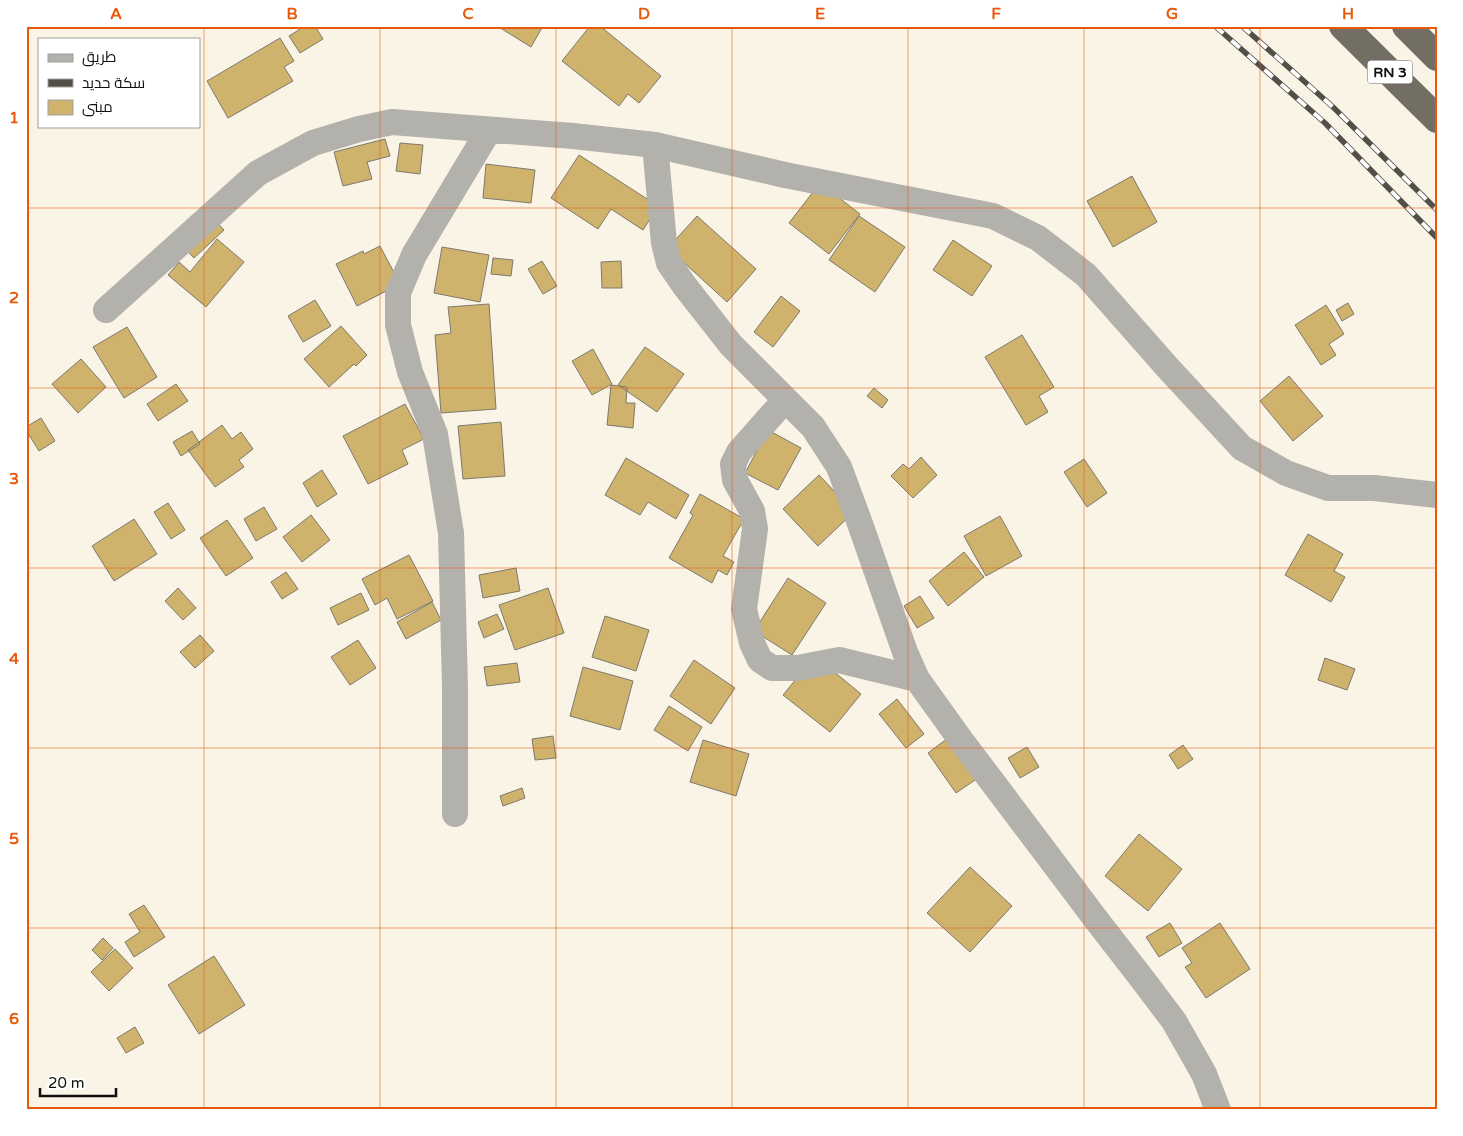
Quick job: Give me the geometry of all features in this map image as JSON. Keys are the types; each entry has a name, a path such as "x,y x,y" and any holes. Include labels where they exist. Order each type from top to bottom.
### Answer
{"highway":[{"name":"RN 3","path":"1343,26 1437,118"},
{"name":"RN 3","path":"1406,26 1437,57"}],"street":[{"path":"106,310 258,173 313,143 359,129 392,122 573,136 655,145 785,174 993,216 1038,238 1086,275 1242,448 1286,473 1328,488 1374,488 1437,495"},
{"path":"455,814 451,533 435,434 410,372 398,324 398,293 414,256 489,130"},
{"path":"655,145 664,243 669,263 731,345 813,427 839,467 905,652 917,679 960,739 1174,1022 1204,1074 1218,1110"},
{"path":"785,400 739,452 732,464 735,480 752,511 755,529 744,609 752,644 760,660 772,668 798,668 839,660 917,679"}],"building":[{"path":"305,26 315,26 323,39 300,53 289,36"},
{"path":"497,26 543,26 531,47"},
{"path":"590,26 600,26 661,76 639,103 628,94 619,106 562,61"},
{"path":"280,38 294,61 284,67 293,81 228,118 207,81"},
{"path":"385,139 390,156 367,162 372,179 343,186 334,152"},
{"path":"400,143 423,145 420,174 396,171"},
{"path":"579,155 658,206 643,230 611,209 598,229 551,198"},
{"path":"486,164 535,170 531,203 483,198"},
{"path":"1132,176 1157,222 1113,247 1087,201"},
{"path":"820,183 860,214 829,254 789,223"},
{"path":"209,214 224,230 194,258 179,242"},
{"path":"697,216 756,269 727,302 668,248"},
{"path":"859,216 905,247 875,292 829,260"},
{"path":"217,239 244,262 206,307 168,275 179,262 190,272"},
{"path":"953,240 992,266 972,296 933,270"},
{"path":"380,246 400,284 357,306 336,264 363,251 364,254"},
{"path":"442,247 489,255 480,302 434,293"},
{"path":"493,258 513,260 511,276 491,274"},
{"path":"542,261 557,286 543,294 528,269"},
{"path":"621,261 622,288 602,288 601,262"},
{"path":"781,296 800,311 773,347 754,332"},
{"path":"315,300 331,326 303,342 288,316"},
{"path":"1348,303 1354,314 1342,321 1336,310"},
{"path":"489,304 496,409 441,413 435,335 451,333 448,307"},
{"path":"1326,305 1344,334 1329,344 1336,355 1321,365 1295,325"},
{"path":"341,326 367,355 329,387 304,359"},
{"path":"127,327 157,377 124,398 93,347"},
{"path":"1022,335 1054,387 1039,396 1048,412 1026,425 985,357"},
{"path":"645,347 684,374 657,412 618,385"},
{"path":"593,349 612,384 592,395 572,361"},
{"path":"81,359 106,387 78,413 52,384"},
{"path":"1289,376 1323,416 1293,441 1260,401"},
{"path":"176,384 188,401 158,421 147,404"},
{"path":"611,385 627,387 626,403 635,403 633,428 607,425"},
{"path":"874,388 888,400 882,408 867,396"},
{"path":"405,404 424,439 402,450 408,464 368,484 343,436"},
{"path":"41,418 55,441 39,451 26,427"},
{"path":"501,422 505,476 463,479 458,426"},
{"path":"222,425 232,439 241,432 253,449 239,460 244,467 215,487 188,450"},
{"path":"768,430 801,448 778,490 745,473"},
{"path":"192,431 200,444 181,456 173,442"},
{"path":"921,457 937,475 913,498 891,476 903,464 909,469"},
{"path":"626,458 689,495 676,519 648,502 640,515 605,495"},
{"path":"1084,459 1107,493 1087,507 1064,472"},
{"path":"322,470 337,494 317,507 303,483"},
{"path":"819,475 854,512 818,546 783,509"},
{"path":"700,494 744,519 723,556 734,562 727,575 718,570 712,583 669,558 693,515 690,513"},
{"path":"168,503 185,530 171,539 154,512"},
{"path":"264,507 277,529 256,541 244,519"},
{"path":"311,515 330,540 302,562 283,537"},
{"path":"1000,516 1022,556 986,576 964,536"},
{"path":"134,519 157,554 114,581 92,546"},
{"path":"227,520 253,558 226,576 200,538"},
{"path":"1308,534 1343,554 1334,571 1345,577 1331,602 1285,575"},
{"path":"964,552 984,577 948,606 929,581"},
{"path":"409,555 433,601 397,619 387,598 375,605 362,579"},
{"path":"516,568 520,591 483,598 479,575"},
{"path":"286,572 298,589 282,599 271,582"},
{"path":"788,578 826,603 792,655 754,631"},
{"path":"178,588 196,608 183,620 165,601"},
{"path":"548,588 564,633 515,650 499,605"},
{"path":"361,593 369,610 338,625 330,608"},
{"path":"920,596 934,618 917,628 904,606"},
{"path":"432,602 441,620 406,639 397,622"},
{"path":"497,614 504,629 484,638 478,622"},
{"path":"605,616 649,630 636,671 592,657"},
{"path":"200,635 214,651 195,668 180,652"},
{"path":"358,640 376,668 350,685 331,657"},
{"path":"815,656 861,694 830,732 783,695"},
{"path":"1325,658 1355,669 1347,690 1318,680"},
{"path":"694,660 735,688 711,724 670,696"},
{"path":"517,663 520,682 487,686 484,667"},
{"path":"583,667 633,681 620,730 570,716"},
{"path":"897,699 924,734 906,748 879,714"},
{"path":"669,706 702,727 688,751 654,730"},
{"path":"553,736 556,758 535,760 532,739"},
{"path":"948,738 978,778 956,793 928,753"},
{"path":"703,740 749,754 736,796 690,782"},
{"path":"1183,745 1193,759 1178,769 1169,755"},
{"path":"1027,747 1039,767 1020,778 1008,758"},
{"path":"522,788 525,798 503,806 500,796"},
{"path":"1139,834 1182,869 1148,911 1105,876"},
{"path":"970,867 1012,906 970,952 927,913"},
{"path":"144,905 165,937 134,957 125,942 140,932 129,914"},
{"path":"1170,923 1182,943 1159,957 1146,937"},
{"path":"1220,923 1250,969 1206,998 1185,967 1192,963 1182,948"},
{"path":"103,938 113,948 102,960 92,950"},
{"path":"115,949 133,968 109,991 91,972"},
{"path":"214,956 245,1005 199,1034 168,985"},
{"path":"135,1027 144,1043 126,1053 117,1038"}],"railway":[{"path":"1215,26 1325,123 1437,238"},
{"path":"1242,26 1333,107 1437,210"}]}
